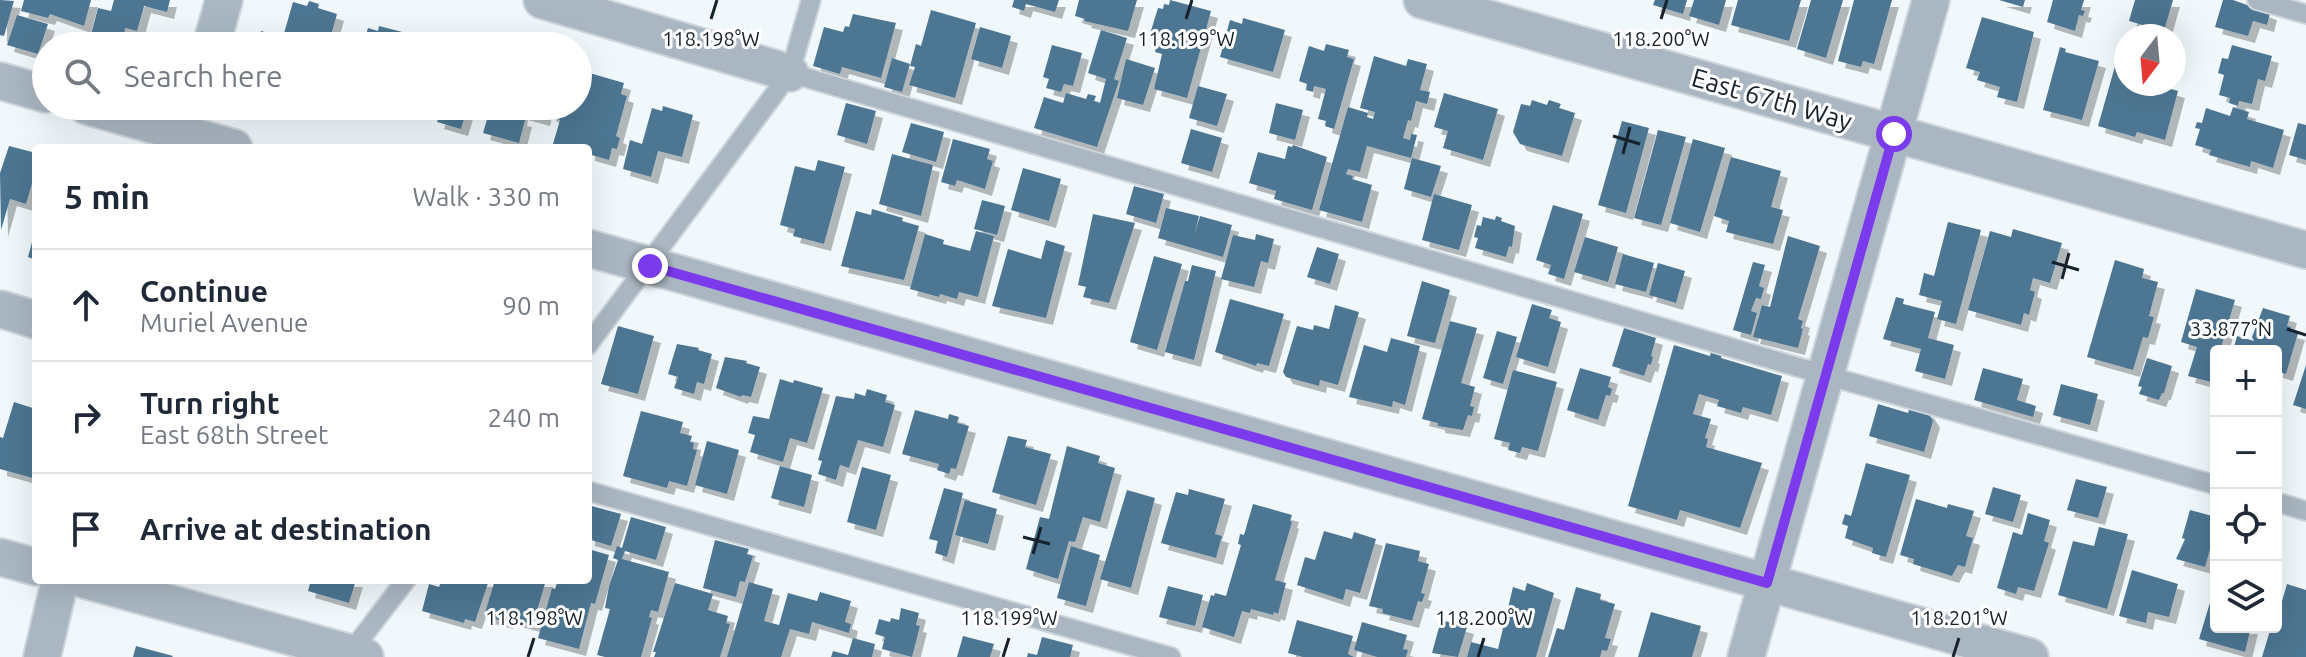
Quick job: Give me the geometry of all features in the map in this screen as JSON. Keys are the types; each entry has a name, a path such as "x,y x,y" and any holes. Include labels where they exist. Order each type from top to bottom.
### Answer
{"street":[{"path":"215,32 224,0"},
{"path":"542,0 790,73"},
{"name":"East 67th Way","path":"1422,0 2306,250"},
{"path":"1746,657 1931,0"},
{"path":"0,81 32,90"},
{"path":"148,120 187,129 224,144"},
{"path":"592,249 2030,657"},
{"path":"0,309 32,319"},
{"path":"0,557 32,566"},
{"path":"42,657 59,584"},
{"path":"100,584 357,655"}],"lane":[{"path":"592,340 650,266 790,73 811,0"},
{"path":"2257,0 2306,14"},
{"path":"790,73 1825,375 2210,483"},
{"path":"592,492 1171,657"},
{"path":"2282,504 2306,511"},
{"path":"357,655 403,584"}],"building":[{"path":"0,0 14,1 4,36 0,35"},
{"path":"24,0 91,0 84,26 50,14 48,18 21,11"},
{"path":"114,0 170,0 167,12 144,6 137,31 125,28 125,32 92,32 98,8 111,11"},
{"path":"1014,0 1059,0 1055,12 1026,4 1024,11 1012,7"},
{"path":"1079,0 1137,0 1128,31 1075,16"},
{"path":"1170,0 1211,11 1187,98 1154,89 1162,54 1155,52 1157,44 1151,43 1153,38 1149,37 1158,8 1169,5"},
{"path":"1655,0 1687,0 1683,14 1653,5"},
{"path":"1694,0 1726,0 1719,25 1689,16"},
{"path":"1738,0 1801,0 1789,41 1731,25"},
{"path":"1811,0 1843,0 1826,58 1797,49"},
{"path":"1854,0 1892,0 1874,64 1863,61 1861,67 1838,61"},
{"path":"1999,0 2025,0 2023,7"},
{"path":"2053,0 2084,0 2081,10 2085,11 2083,16 2079,15 2075,31 2047,22"},
{"path":"2135,0 2173,0 2166,24 2129,21"},
{"path":"2223,0 2233,0 2270,13 2267,25 2253,21 2248,36 2215,27"},
{"path":"309,1 319,4 318,8 337,14 332,32 284,32 293,2 307,6"},
{"path":"931,10 976,23 955,98 909,85 915,67 910,66 916,44 921,46"},
{"path":"853,14 896,23 881,78 842,67 840,74 813,66 824,27 843,32 845,26 849,27"},
{"path":"17,15 48,24 45,32 32,32 32,52 7,45"},
{"path":"1982,17 2034,32 2017,102 1997,97 2000,87 1977,80 1980,72 1966,68"},
{"path":"1243,18 1285,30 1273,72 1220,57 1230,20 1242,24"},
{"path":"379,26 402,32 367,32 368,28 378,31"},
{"path":"980,27 1011,36 1002,68 971,59"},
{"path":"1101,30 1127,38 1114,79 1119,81 1097,147 1034,128 1044,97 1063,103 1066,93 1086,99 1088,94 1096,96 1094,101 1100,103 1106,79 1088,73"},
{"path":"1326,44 1349,50 1347,57 1354,59 1334,129 1325,126 1326,121 1318,119 1326,89 1314,86 1313,92 1306,90 1307,84 1299,81 1309,46 1324,51"},
{"path":"1052,45 1082,53 1073,86 1064,84 1061,92 1046,88 1049,79 1043,77"},
{"path":"2232,45 2272,56 2265,81 2258,79 2252,104 2239,101 2238,106 2229,103 2230,98 2219,95 2224,75 2218,73 2222,58 2228,59"},
{"path":"2060,47 2066,49 2065,52 2099,61 2082,120 2043,110"},
{"path":"1374,56 1406,66 1408,59 1427,64 1420,90 1430,92 1427,104 1416,101 1411,121 1408,120 1403,138 1410,140 1411,134 1417,135 1411,158 1367,146 1360,172 1348,169 1346,174 1353,176 1352,179 1372,185 1362,222 1319,210 1348,107 1368,113 1367,117 1373,119 1375,112 1360,108"},
{"path":"892,58 910,64 902,92 884,87"},
{"path":"1126,59 1155,68 1143,105 1117,98"},
{"path":"2114,70 2114,96 2177,96 2165,140 2137,132 2135,137 2098,126"},
{"path":"592,74 624,83 621,94 627,96 616,136 620,138 617,149 612,148 609,160 592,155 592,144 553,144 560,120 592,120"},
{"path":"1198,86 1227,94 1217,126 1189,118"},
{"path":"1444,93 1498,109 1483,160 1443,148 1448,131 1434,127"},
{"path":"1532,100 1547,105 1549,100 1561,104 1559,108 1575,113 1562,156 1520,144 1513,132 1521,104 1530,106"},
{"path":"846,103 876,111 867,144 837,135"},
{"path":"1276,103 1303,110 1295,140 1269,133"},
{"path":"663,106 693,115 682,157 658,151 651,177 623,169 630,140 642,144 652,108 662,111"},
{"path":"2233,107 2249,112 2247,119 2284,130 2273,168 2251,161 2250,167 2209,155 2211,150 2195,145 2200,129 2195,128 2197,122 2202,123 2206,108 2230,116"},
{"path":"438,120 464,120 461,129"},
{"path":"487,120 525,120 519,143 483,133"},
{"path":"1622,121 1649,128 1626,213 1598,205"},
{"path":"911,123 944,132 936,162 902,152"},
{"path":"2298,123 2306,125 2306,160 2289,155"},
{"path":"1191,129 1222,138 1212,172 1181,163"},
{"path":"1658,130 1686,137 1661,225 1634,218"},
{"path":"953,139 990,149 987,159 993,161 985,189 957,180 955,186 941,182"},
{"path":"1693,139 1725,148 1700,232 1670,223"},
{"path":"9,146 32,152 32,184 26,204 10,199 1,230 0,173"},
{"path":"1288,146 1327,157 1312,210 1274,199 1276,191 1249,183 1258,152 1285,159"},
{"path":"892,154 933,165 921,216 879,204"},
{"path":"1731,157 1781,171 1771,207 1783,210 1773,244 1726,232 1729,221 1714,216"},
{"path":"1412,158 1441,166 1431,197 1404,189"},
{"path":"818,160 845,167 824,244 793,236 795,229 780,225 795,166 815,171"},
{"path":"1023,168 1061,179 1049,221 1011,210"},
{"path":"1134,186 1164,194 1156,223 1126,214"},
{"path":"1434,194 1472,205 1459,250 1422,240"},
{"path":"982,200 1005,206 997,235 974,229"},
{"path":"1553,205 1583,214 1564,279 1548,274 1551,265 1536,260"},
{"path":"1166,208 1199,216 1194,236 1200,216 1232,225 1223,257 1158,238"},
{"path":"872,209 919,226 904,280 841,266 856,211 871,215"},
{"path":"1093,214 1135,223 1109,303 1083,297 1086,287 1078,285"},
{"path":"1496,216 1515,226 1512,247 1509,246 1506,257 1475,248 1477,225 1481,226 1483,217 1495,220"},
{"path":"1948,222 1981,230 1956,324 1937,319 1942,301 1919,295 1924,273 1934,276"},
{"path":"2013,229 2062,243 2050,283 2033,278 2030,290 2035,292 2029,315 2024,313 2021,325 1968,310 1990,231 2011,237"},
{"path":"976,231 994,236 978,297 959,292 957,299 940,294 939,297 910,289 925,234 944,240 943,244 970,251"},
{"path":"1256,234 1274,239 1268,263 1261,261 1254,287 1221,279 1233,235 1255,240"},
{"path":"1788,236 1820,246 1798,319 1803,321 1803,329 1798,348 1753,337 1762,305 1770,307"},
{"path":"1585,237 1618,247 1608,282 1574,272"},
{"path":"1046,240 1065,246 1046,318 992,306 1008,249 1041,259"},
{"path":"1317,247 1339,254 1330,284 1307,277"},
{"path":"1623,254 1654,263 1646,292 1615,284"},
{"path":"1154,256 1182,264 1157,350 1130,342"},
{"path":"2115,260 2144,269 2142,278 2158,282 2149,316 2154,317 2148,338 2143,337 2133,370 2087,357"},
{"path":"1753,262 1765,265 1759,286 1764,288 1761,299 1756,298 1751,311 1757,313 1751,335 1733,330"},
{"path":"1658,263 1685,271 1676,303 1649,295"},
{"path":"1192,265 1216,271 1194,360 1165,352"},
{"path":"1422,281 1450,290 1435,343 1407,336"},
{"path":"2196,289 2235,300 2222,345 2210,345 2210,382 2188,376 2197,347 2181,342"},
{"path":"1896,297 1904,299 1903,304 1935,312 1928,338 1954,345 1945,379 1915,371 1921,349 1883,339"},
{"path":"1230,299 1284,314 1269,366 1257,363 1256,366 1215,352"},
{"path":"1532,304 1552,310 1549,318 1561,322 1548,367 1516,357"},
{"path":"1335,305 1359,312 1338,385 1320,380 1319,386 1286,377 1283,372 1297,326 1313,330 1314,325 1329,329"},
{"path":"2263,308 2290,316 2287,326 2291,327 2290,331 2298,333 2286,374 2282,373 2282,345 2235,345 2237,336 2254,341 2252,337"},
{"path":"1450,321 1477,328 1461,383 1475,387 1470,406 1474,407 1472,416 1468,415 1463,430 1438,426 1438,423 1422,419"},
{"path":"618,326 654,336 638,394 601,384"},
{"path":"1624,328 1656,338 1651,365 1648,364 1644,376 1612,366"},
{"path":"1497,331 1517,337 1503,384 1483,378"},
{"path":"1391,338 1420,346 1405,405 1393,401 1392,407 1349,397 1364,345 1387,352"},
{"path":"677,344 712,354 704,384 697,382 694,394 674,388 678,377 668,374"},
{"path":"1674,345 1710,356 1711,351 1722,354 1721,358 1782,376 1771,415 1743,407 1741,413 1717,406 1719,400 1699,394 1693,414 1711,419 1705,438 1708,439 1706,447 1762,463 1740,528 1680,510 1677,520 1628,506"},
{"path":"725,357 760,367 751,397 741,397 716,388"},
{"path":"2147,358 2172,366 2159,400 2139,394 2142,387 2138,386"},
{"path":"2306,365 2306,409 2293,405"},
{"path":"1580,368 1611,377 1608,387 1612,389 1610,396 1606,395 1598,420 1567,410"},
{"path":"1983,368 2023,379 2017,400 2036,406 2033,417 1974,400"},
{"path":"1513,370 1557,382 1538,451 1522,447 1520,453 1508,450 1510,443 1494,439"},
{"path":"780,379 823,388 807,443 790,438 783,462 750,452 755,435 748,433 753,416 769,419"},
{"path":"2061,384 2098,394 2090,425 2053,415"},
{"path":"867,389 887,395 885,402 895,405 883,447 858,440 849,468 840,465 836,480 818,474 822,461 818,460 836,396 854,399 855,393 865,396"},
{"path":"14,402 32,408 32,478 0,469 0,437 3,438"},
{"path":"1878,404 1908,413 1910,406 1927,411 1933,421 1924,452 1869,436"},
{"path":"915,410 948,419 949,414 959,417 957,423 969,426 956,469 951,468 949,474 937,470 939,464 902,454"},
{"path":"641,411 683,422 680,433 692,436 690,442 697,450 687,486 669,481 667,488 623,476"},
{"path":"1008,436 1027,440 1025,447 1051,454 1036,505 992,492"},
{"path":"707,441 739,450 727,494 695,485"},
{"path":"1067,446 1100,456 1098,463 1115,468 1100,522 1083,517 1075,542 1069,541 1058,579 1026,569 1040,517 1049,519"},
{"path":"1866,463 1910,475 1886,557 1872,553 1873,548 1845,538 1848,526 1842,524 1845,514 1851,516"},
{"path":"780,466 812,475 804,507 771,498"},
{"path":"862,467 891,475 876,530 847,522"},
{"path":"2076,479 2107,487 2098,518 2067,510"},
{"path":"1993,487 2021,495 2013,522 1985,514"},
{"path":"944,488 963,493 947,557 935,553 938,541 929,539"},
{"path":"1189,489 1225,499 1215,534 1222,536 1216,558 1161,543 1176,492 1188,495"},
{"path":"1127,490 1155,498 1131,588 1100,579"},
{"path":"1916,499 1947,508 1948,504 1974,511 1966,536 1973,538 1965,567 1958,565 1952,576 1913,564 1914,559 1900,555"},
{"path":"965,500 997,509 988,544 955,535"},
{"path":"1253,504 1292,515 1275,580 1286,583 1278,614 1251,609 1250,613 1242,611 1234,637 1202,627 1211,595 1226,596 1241,545 1238,544 1240,534 1244,535"},
{"path":"592,506 621,514 611,546 592,540"},
{"path":"2190,510 2210,515 2210,549 2205,567 2176,559 2185,539 2182,538"},
{"path":"2028,513 2050,520 2044,541 2049,543 2034,591 2018,587 2016,594 1997,588 2013,532 2022,535"},
{"path":"631,517 666,527 656,560 625,551 622,559 669,572 658,612 651,610 649,617 652,618 641,657 605,657 597,655 610,609 605,608 618,560 613,558 617,546 622,548"},
{"path":"2099,527 2128,534 2107,609 2058,595 2073,541 2094,546"},
{"path":"1324,531 1352,539 1354,532 1376,539 1360,593 1346,589 1343,600 1297,585 1305,557 1315,560"},
{"path":"715,540 749,549 747,554 753,556 745,582 740,581 736,597 703,588"},
{"path":"1386,543 1420,551 1418,561 1429,564 1421,593 1425,594 1422,602 1418,601 1412,621 1369,606"},
{"path":"1071,546 1100,555 1086,606 1057,598"},
{"path":"592,550 609,555 595,604 591,603 579,649 538,638 552,588 555,589 557,584 592,584"},
{"path":"2132,570 2178,584 2169,617 2148,612 2146,623 2119,616"},
{"path":"749,582 773,589 764,621 779,625 788,593 817,601 820,592 851,601 845,622 851,624 849,633 812,622 809,634 790,629 781,657 727,657"},
{"path":"675,583 713,594 708,610 728,616 726,623 730,624 720,657 654,657"},
{"path":"1527,583 1554,593 1536,657 1467,657 1471,642 1498,649 1513,587 1525,591"},
{"path":"310,584 355,584 349,603 308,591"},
{"path":"429,584 439,587 440,584 488,584 475,622 465,619 464,623 422,611"},
{"path":"494,584 545,584 533,625 484,616"},
{"path":"2287,584 2306,590 2306,657 2262,657 2269,633 2282,633 2282,601"},
{"path":"1168,586 1203,595 1195,626 1159,617"},
{"path":"1576,587 1601,594 1600,600 1615,604 1605,638 1611,639 1607,651 1602,650 1600,657 1548,657 1557,628 1564,630"},
{"path":"2210,603 2210,633 2250,633 2245,652 2199,639"},
{"path":"901,608 919,613 916,625 920,626 912,657 882,649 885,637 875,634 879,619 890,622 891,618 899,620"},
{"path":"1651,612 1701,626 1692,657 1638,657"},
{"path":"1297,620 1353,636 1348,654 1354,657 1303,657 1288,653"},
{"path":"1441,620 1467,627 1458,657 1432,653"},
{"path":"1362,622 1407,635 1403,649 1408,650 1406,657 1377,657 1354,650"},
{"path":"963,636 994,644 990,657 957,657"},
{"path":"1042,637 1073,645 1070,657 1027,657 1028,653 1037,655"},
{"path":"853,638 875,644 872,657 831,657 833,651 848,655"},
{"path":"136,646 173,656 133,657"}],"route":[{"path":"650,266 1767,583 1894,134"}]}
